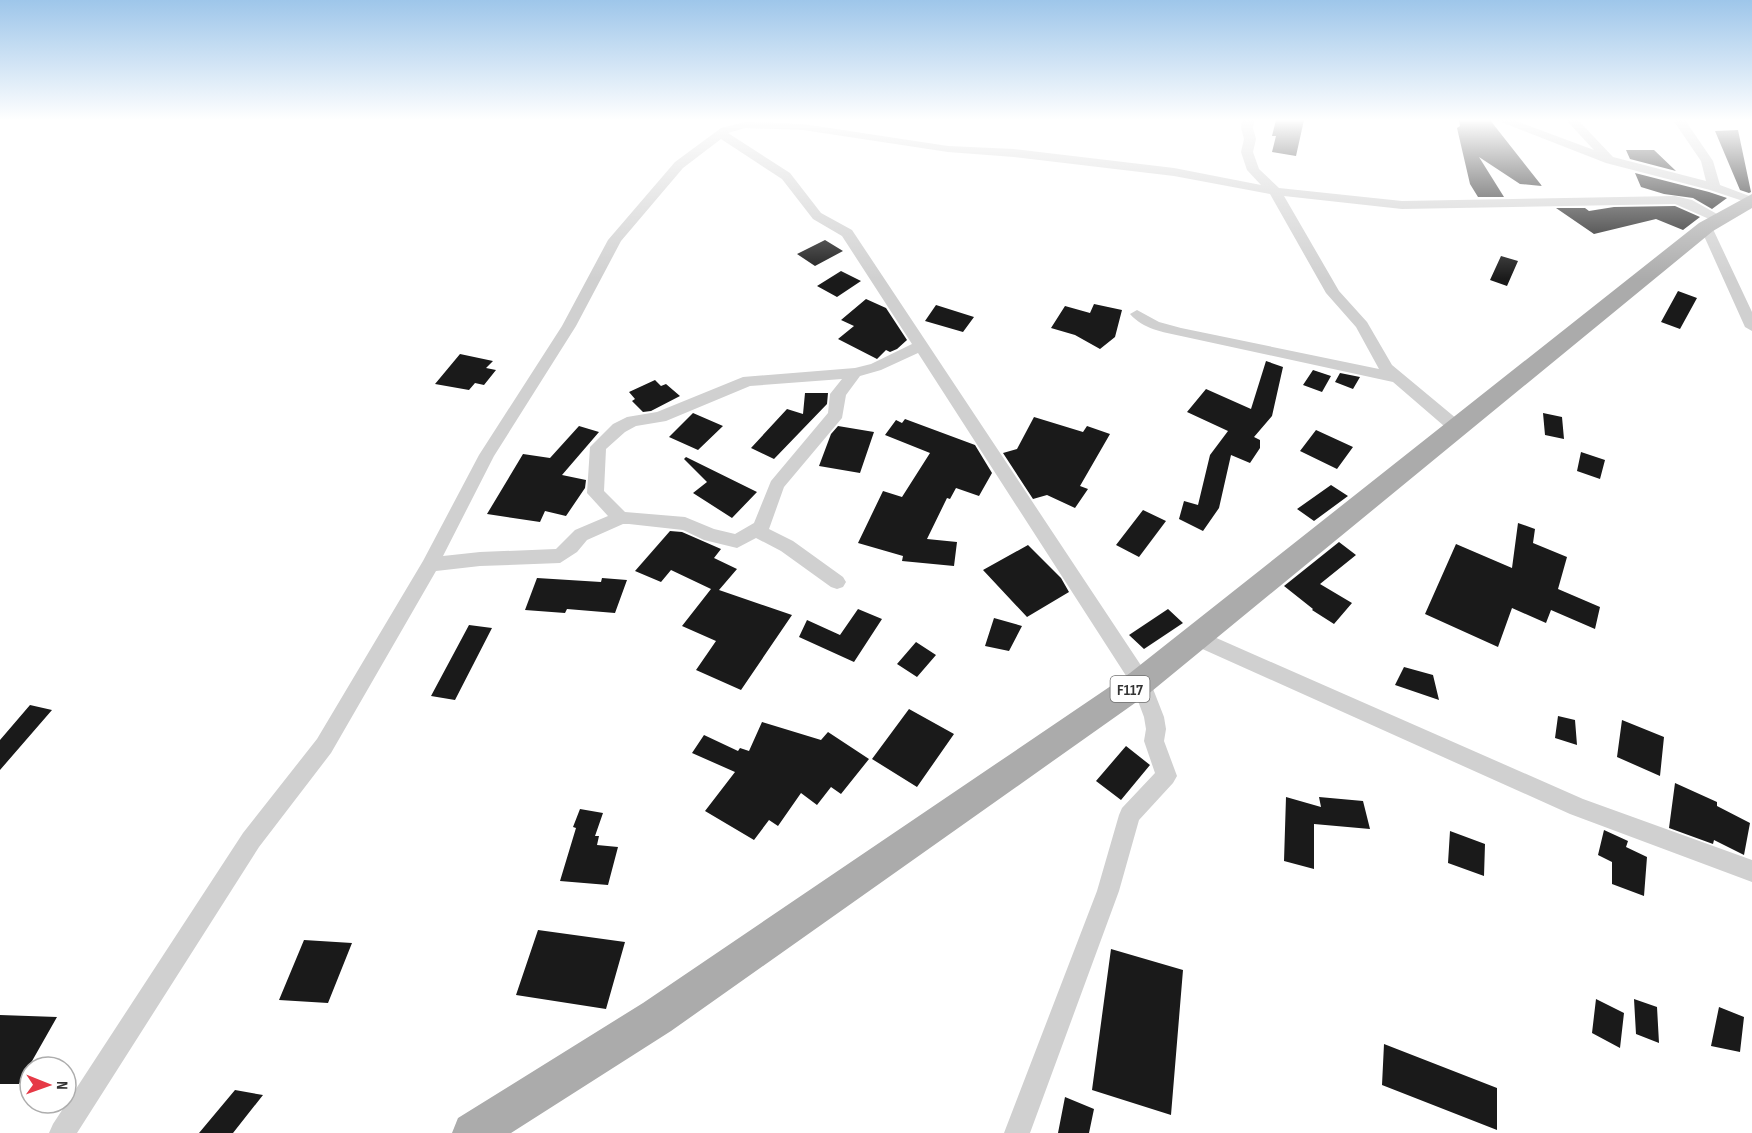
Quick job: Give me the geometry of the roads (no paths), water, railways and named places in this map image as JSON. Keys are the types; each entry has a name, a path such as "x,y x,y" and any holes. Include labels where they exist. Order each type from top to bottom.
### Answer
{"main road":[{"name":"F117","path":"473,1133 657,1017 1141,682 1713,223 1751,200"}],"street":[{"path":"62,1133 251,840 324,746 430,565 487,455 569,326 615,240 672,173"},
{"path":"781,173 817,216 847,233 1141,682 1154,717 1156,729 1154,741 1166,776 1130,815 1108,891 1017,1133"},
{"path":"1177,173 1275,191 1412,206 1675,200 1688,203 1713,223 1747,308 1752,327"},
{"path":"1256,173 1275,191 1327,285 1362,325 1386,368 1457,428"},
{"path":"1660,173 1714,187 1751,200"},
{"path":"1710,173 1714,187"},
{"path":"1137,314 1154,325 1182,332 1399,378"},
{"path":"621,518 595,493 600,475 598,447 619,428 633,421 660,417 748,381 762,378 855,373 876,367 920,346"},
{"path":"837,582 787,546 759,532 777,485 836,414 838,394 855,373"},
{"path":"430,565 480,559 560,556 581,535 621,518 685,524 710,535 737,541 761,527"},
{"path":"1196,637 1578,807 1752,872"}]}
